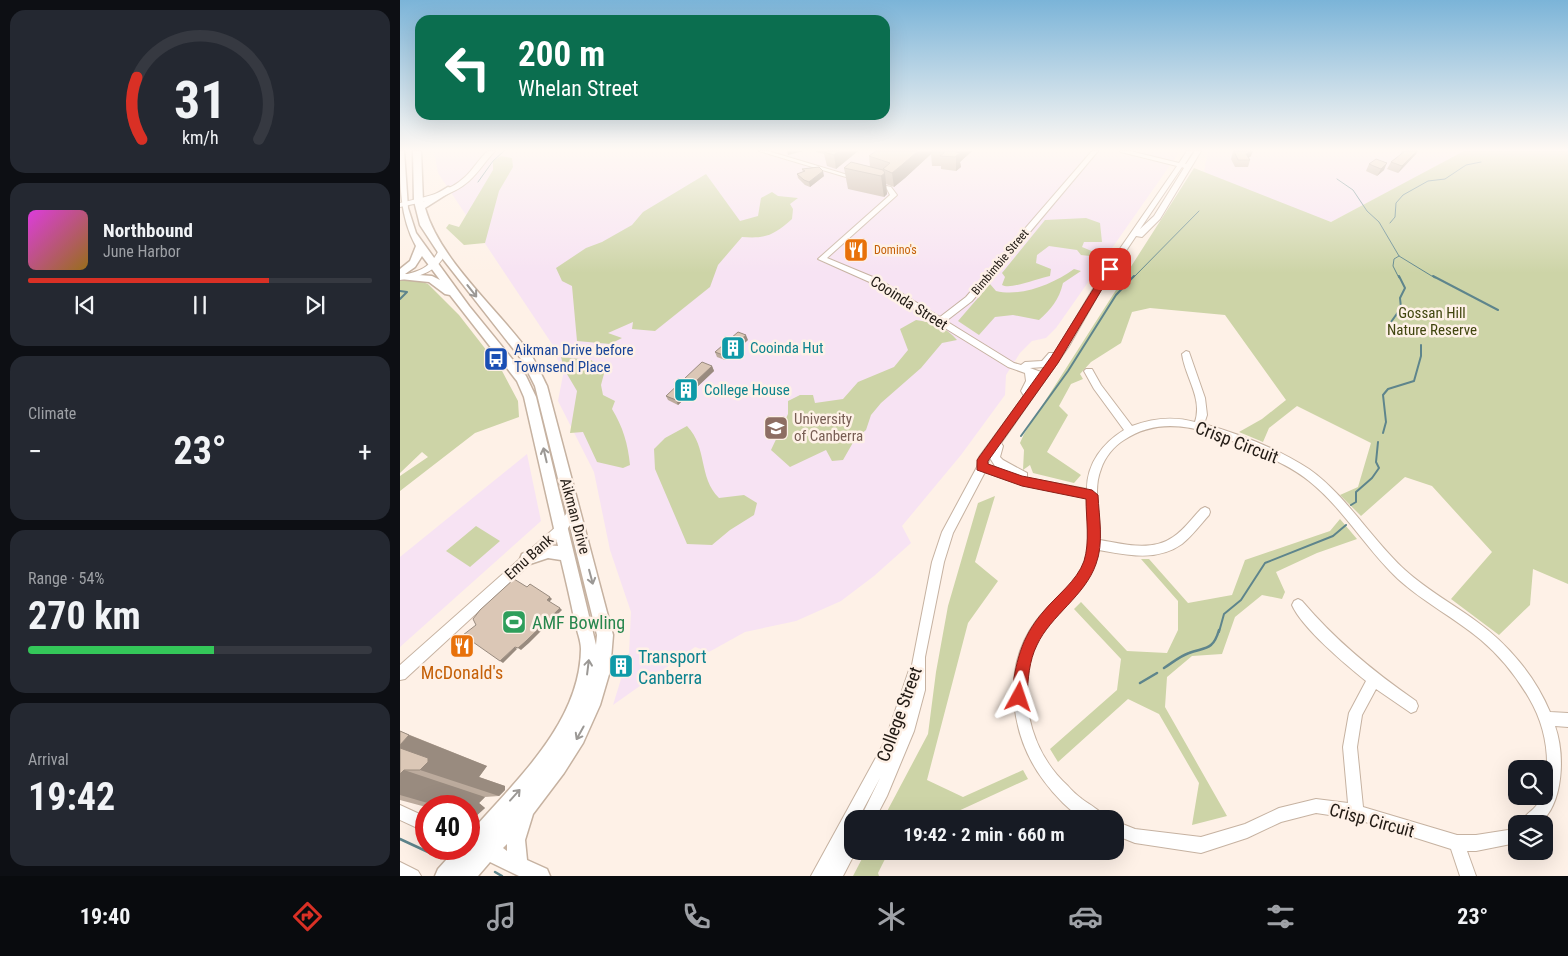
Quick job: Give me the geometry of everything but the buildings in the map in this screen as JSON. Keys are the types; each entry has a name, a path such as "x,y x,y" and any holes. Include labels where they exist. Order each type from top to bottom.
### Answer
{"main road":[{"name":"Aikman Drive","path":"418,192 418,203 425,225 442,252 529,360 541,386 549,414 569,557 589,648 586,679 566,729 555,746 480,838"},
{"path":"418,203 444,192"},
{"name":"Aikman Drive","path":"402,204 412,233 420,247 522,379 530,397 565,520 605,635 602,676 596,698 578,736 559,766 525,808 480,842"},
{"path":"401,276 418,259 420,247"},
{"path":"401,276 432,279 443,289 456,295"},
{"path":"527,559 534,554 551,551 563,553 569,557"},
{"path":"518,865 516,840 525,808"},
{"path":"480,850 540,876"},
{"name":"Aikman Drive","path":"445,876 460,860"},
{"name":"Aikman Drive","path":"465,876 469,860"}],"street":[{"name":"Cooinda Street","path":"892,192 894,194 891,198 822,259 877,282 992,355 1044,376"},
{"name":"Bimbimbie Street","path":"939,322 969,299 1060,192"},
{"name":"College Street","path":"819,876 891,744 919,658 938,562 948,532 982,467 988,462 999,442 1066,344 1116,259 1156,217 1170,192"},
{"path":"402,204 418,203 433,193"},
{"path":"401,276 426,271 440,261 442,252"},
{"path":"434,266 451,264"},
{"path":"1029,398 1026,391 1031,381 1027,368 1044,364 1058,347 1066,344"},
{"path":"1186,354 1187,366 1201,397 1204,414 1199,424"},
{"path":"1089,372 1098,388 1130,430"},
{"name":"Crisp Circuit","path":"1086,810 1056,787 1037,761 1026,735 1019,697 1023,663 1031,640 1083,576 1090,563 1093,544 1092,482 1097,463 1104,451 1130,430 1166,422 1199,424 1282,458 1318,482 1403,576 1495,644 1524,679 1546,718 1554,744 1555,778 1544,809 1537,815"},
{"path":"999,442 995,458 999,463 1032,483"},
{"path":"982,467 1032,483 1092,495"},
{"path":"1093,544 1128,550 1157,550 1177,541 1206,512"},
{"name":"Emu Bank","path":"400,674 527,559 565,520"},
{"name":"Emu Bank","path":"400,666 565,520"},
{"path":"1298,605 1311,622 1374,680 1411,706"},
{"name":"College Street","path":"872,810 882,792 907,731 918,690 919,658"},
{"path":"1356,812 1350,747 1356,713 1374,680"},
{"path":"1546,718 1568,720"},
{"name":"Crisp Circuit","path":"1124,831 1136,836 1202,845 1247,831 1279,815 1316,806 1356,812 1457,843 1476,843 1508,837"},
{"path":"400,812 415,820"},
{"path":"1457,843 1468,876"},
{"path":"835,876 844,859"},
{"path":"400,870 414,876"}],"shaded area":[{"name":"University of Canberra","path":"451,192 1151,192 1056,328 1046,338 1032,341 1020,353 1006,375 1005,395 961,455 902,526 911,543 874,576 841,601 796,621 745,632 709,652 695,647 613,705 629,653 631,612 610,550 594,472 558,401 563,375 552,344"},
{"path":"1246,192 1388,192 1331,222"},
{"path":"527,454 541,521 400,647 400,557"}],"green space":[{"path":"480,192 499,192 485,243 464,245 446,228 449,224 459,227"},
{"path":"676,192 719,192 740,221 758,216 761,198 772,192 778,196 798,198 790,204 793,209 792,219 769,235 742,237 718,265 710,287 655,331 632,329 633,322 608,333 622,338 610,344 577,341 572,286 562,281 556,268 586,248 602,242 632,225 643,212"},
{"name":"Gossan Hill Nature Reserve","path":"1179,192 1255,192 1331,222 1387,192 1568,192 1568,584 1533,569 1530,605 1499,635 1451,599 1492,552 1432,486 1405,477 1361,516 1340,495 1358,487 1371,443 1297,406 1269,428 1263,442 1239,432 1262,419 1286,400 1225,315 1150,308 1132,312 1121,343 1091,362 1080,374 1083,379 1071,384 1059,406 1068,415 1047,452 1081,475 1074,483 1033,473 1030,465 1023,470 1024,450 1020,443 1024,434"},
{"path":"1086,218 1100,223 1102,242 1084,242 1082,247 1094,252 1090,256 1081,255 1077,250 1049,246 1037,255 1036,263 1051,269 1050,276 1018,285 1002,285 1005,277 1002,273 1045,220"},
{"path":"1074,269 1081,271 1063,283 1054,304 1039,320 1013,315 995,317 979,335 958,321 990,284 996,291 1027,291 1057,280"},
{"path":"414,279 428,284 459,315 501,369 518,401 519,417 475,433 400,491 400,476 428,457 422,452 400,473 400,280"},
{"path":"916,320 939,326 957,340 942,343 921,368 881,403 871,415 866,430 855,439 843,460 832,461 826,450 790,467 771,450 788,414 788,401 800,395 813,395 815,403 843,399 858,382 894,367 908,350 900,329"},
{"path":"561,357 591,360 605,370 601,385 603,395 615,401 612,409 624,436 630,465 623,468 597,462 583,432 570,433 577,391 564,369"},
{"path":"687,426 698,444 712,490 719,498 744,495 757,503 754,515 730,530 712,545 687,544 655,469 654,449 665,438"},
{"path":"995,496 975,562 998,581 968,623 927,780 963,797 1023,770 1028,779 961,810 888,810 928,734 936,672 948,606 978,503"},
{"path":"1340,519 1357,539 1317,553 1276,572 1285,592 1282,599 1262,595 1235,617 1222,654 1192,656 1167,677 1165,707 1227,816 1192,825 1199,783 1159,714 1128,699 1058,762 1050,749 1117,690 1121,659 1074,609 1081,602 1127,651 1167,653 1178,630 1178,601 1141,559 1149,559 1188,603 1232,595 1245,560 1330,531"},
{"path":"476,526 500,541 470,567 446,551"},
{"path":"861,860 884,860 878,873 879,876 853,876"}],"waterway":[{"path":"1354,192 1367,211 1379,222 1399,256"},
{"path":"1390,223 1395,217 1396,203 1409,192"},
{"path":"1133,278 1199,211"},
{"path":"1399,256 1435,278"},
{"path":"1399,256 1394,259 1393,266 1399,278"},
{"path":"1021,436 1068,371 1116,295 1134,276"},
{"path":"1391,322 1401,308 1400,298 1405,288 1399,276"},
{"path":"1433,276 1498,310"},
{"path":"400,291 407,292 400,299"},
{"path":"1383,433 1386,422 1383,395 1388,389 1414,381 1421,356 1421,345"},
{"path":"1351,505 1356,502 1356,492 1372,478 1379,468 1376,462 1378,442"},
{"path":"1219,632 1224,614 1241,600 1265,563 1333,536 1346,525"},
{"path":"1164,668 1186,654 1211,645 1217,637 1219,630"},
{"path":"1140,683 1157,673"},
{"path":"400,839 415,846"},
{"path":"495,872 502,876"}],"place":[{"name":"Domino's","path":"856,250"},
{"name":"Cooinda Hut","path":"733,348"},
{"name":"Aikman Drive before Townsend Place","path":"496,359"},
{"name":"College House","path":"686,390"},
{"name":"University of Canberra","path":"776,428"},
{"name":"AMF Bowling","path":"514,622"},
{"name":"McDonald's","path":"462,646"},
{"name":"Transport Canberra","path":"621,666"}],"route":[{"path":"1019,697 1023,663 1031,640 1048,617 1073,590 1090,563 1093,544 1092,495 1022,481 982,467 983,460 1066,344 1110,269"}]}
